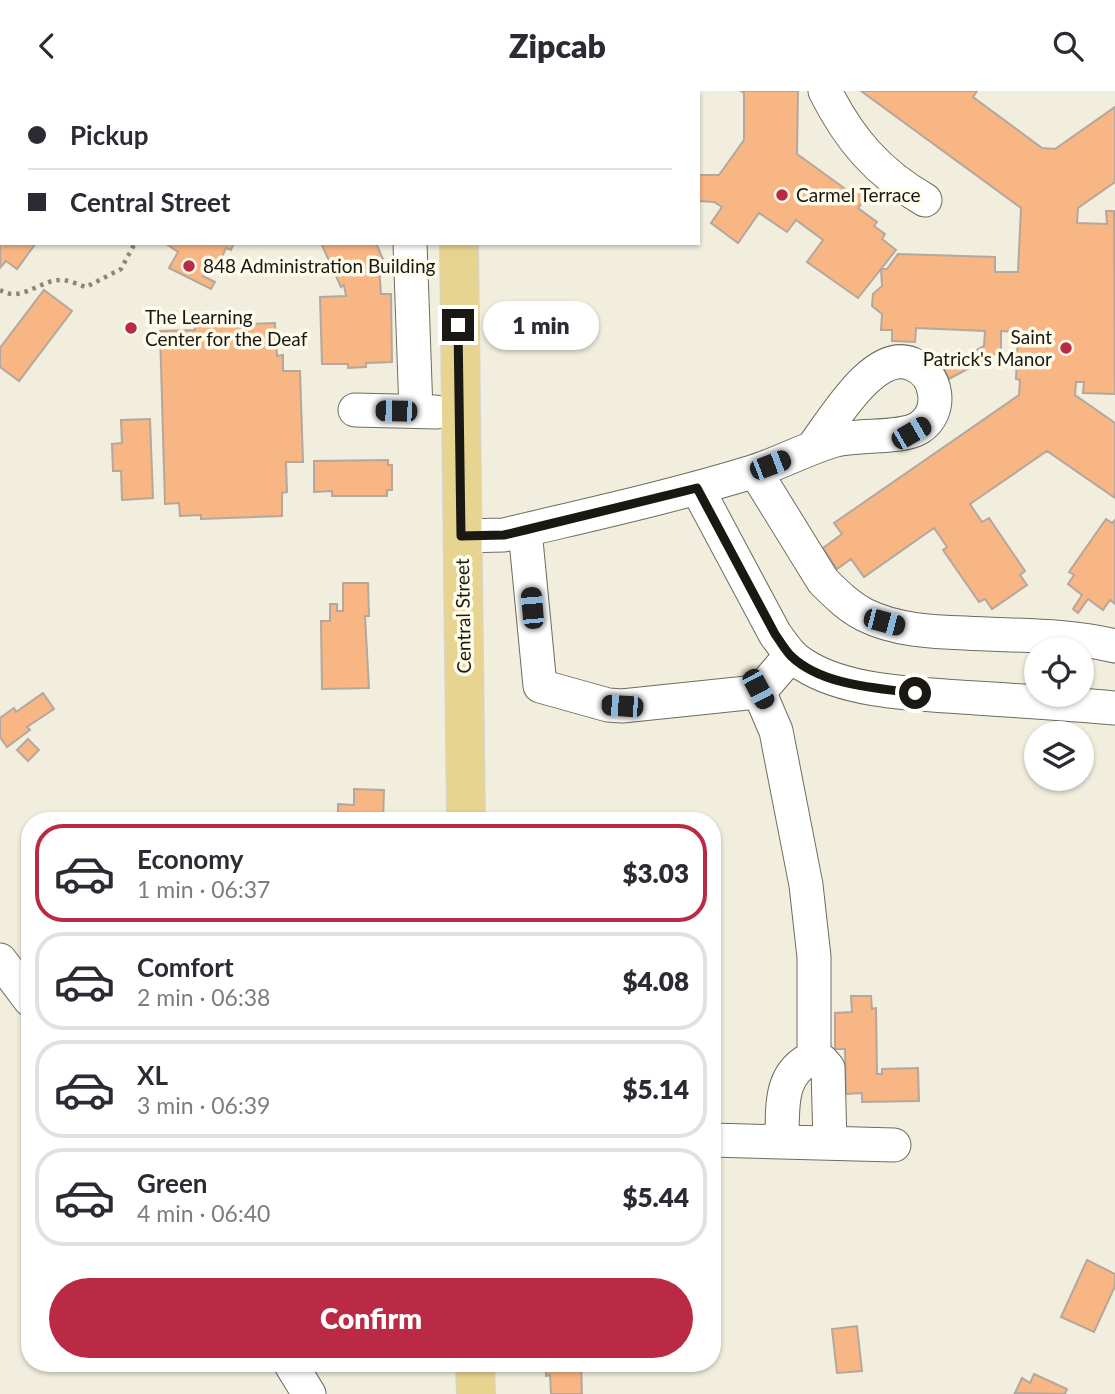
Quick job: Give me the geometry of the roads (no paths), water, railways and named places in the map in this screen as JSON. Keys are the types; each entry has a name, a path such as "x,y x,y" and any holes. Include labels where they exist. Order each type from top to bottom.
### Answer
{"main road":[{"name":"Central Street","path":"459,245 466,812"},
{"path":"475,1372 476,1394"}],"street":[{"path":"825,91 857,145 872,162 925,200"},
{"path":"410,245 416,411"},
{"path":"355,410 460,412"},
{"path":"461,536 504,535 697,488 755,471 813,447"},
{"path":"755,471 823,581 837,596 866,615 907,628 934,632 1073,639 1115,646"},
{"path":"697,488 775,634 790,655 822,675 880,689 1115,708"},
{"path":"525,530 540,686 608,705 622,706 747,693 758,689 790,655"},
{"path":"758,689 776,731 806,885 814,957 814,1057"},
{"path":"0,960 21,988"},
{"path":"782,1141 783,1092 787,1079 804,1062 814,1057"},
{"path":"814,1057 828,1068 830,1143"},
{"path":"721,1140 894,1145"},
{"path":"296,1372 309,1394"}],"place":[{"name":"Carmel Terrace","path":"782,195"},
{"name":"848 Administration Building","path":"189,266"},
{"name":"The Learning Center for the Deaf","path":"131,328"},
{"name":"Saint Patrick's Manor","path":"1066,348"}]}
